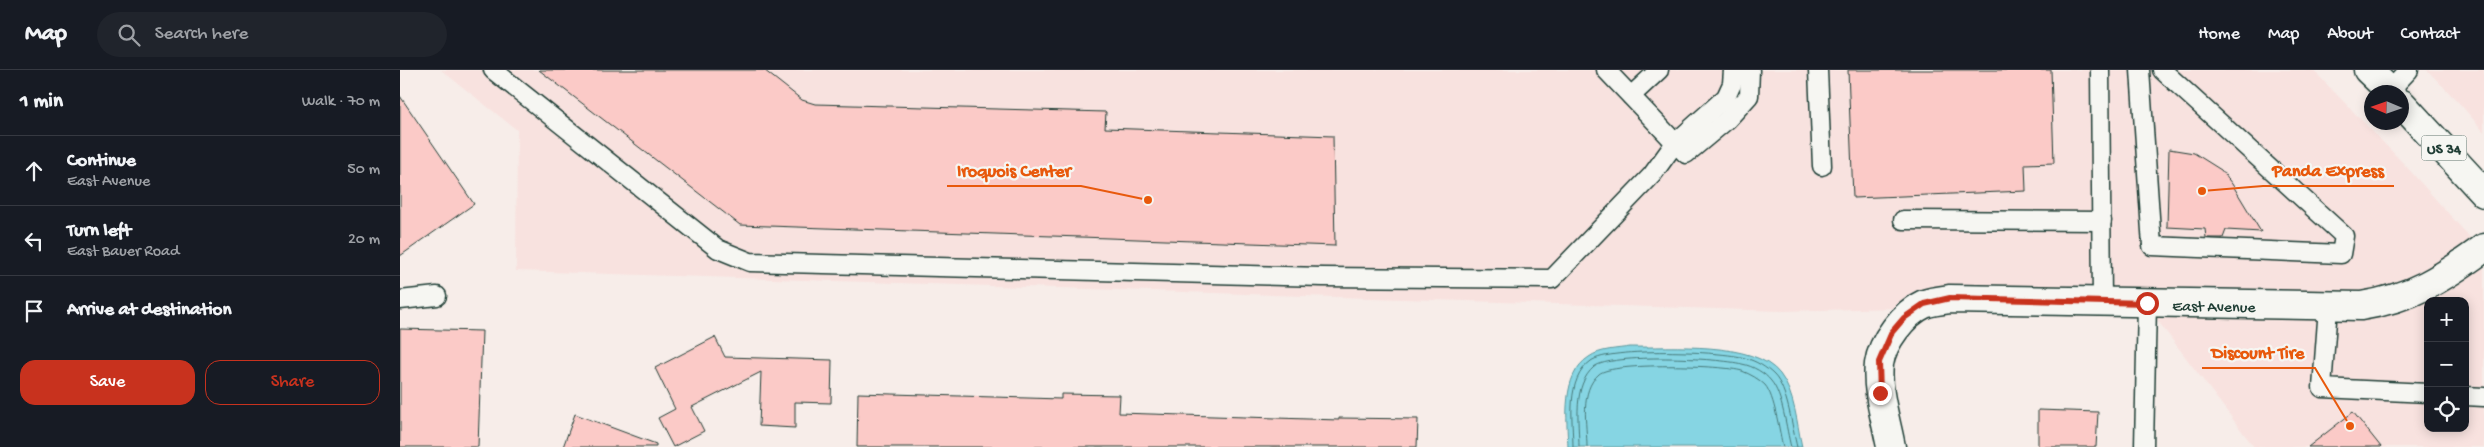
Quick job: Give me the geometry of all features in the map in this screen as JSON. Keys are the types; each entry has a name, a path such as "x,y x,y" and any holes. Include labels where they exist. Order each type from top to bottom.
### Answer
{"street":[{"name":"US 34","path":"2368,70 2383,85"},
{"name":"US 34","path":"2409,112 2484,193"},
{"name":"East Avenue","path":"1891,447 1880,393 1879,362 1892,332 1904,318 1924,304 1950,298 2328,307 2361,306 2397,299 2446,275 2484,248"}],"lane":[{"path":"493,70 718,249 750,262 1323,277 1552,279 1652,175 1680,149 1726,97 1732,84 1733,70"},
{"path":"1606,70 1680,149"},
{"path":"1631,96 1659,70"},
{"path":"1680,149 1728,119 1749,96 1750,70"},
{"path":"1818,70 1822,166"},
{"path":"2100,70 2102,302"},
{"path":"2140,70 2152,246 2341,254 2344,236 2162,70"},
{"path":"2400,85 2409,70"},
{"path":"1902,220 2102,221"},
{"path":"400,300 437,296"},
{"path":"2144,447 2147,303"},
{"path":"2328,307 2322,388 2424,393"},
{"path":"2469,396 2484,396"}],"shaded area":[{"path":"441,70 2313,70 2364,123 2364,130 2371,130 2484,253 2484,447 2254,447 2148,308 1897,308 1782,311 516,271 517,130"},
{"path":"2427,70 2484,70 2484,132 2461,105"}],"water":[{"path":"1630,347 1710,348 1732,351 1768,363 1780,374 1789,390 1795,409 1802,447 1568,447 1568,398 1574,375 1580,365 1593,354"}],"building":[{"path":"539,70 764,70 802,100 815,104 1106,112 1105,128 1333,136 1335,246 740,225"},
{"path":"1848,70 2051,70 2054,163 2025,164 2026,191 1853,198"},
{"path":"400,96 474,204 400,256"},
{"path":"2169,149 2194,153 2221,170 2232,184 2261,232 2226,230 2223,238 2206,238 2205,229 2167,227"},
{"path":"400,329 482,331 478,447 400,447"},
{"path":"715,337 725,357 832,360 831,403 795,402 795,428 759,426 761,372 692,407 704,431 673,447 658,418 675,409 655,368"},
{"path":"858,393 1061,399 1061,394 1120,395 1119,413 1339,420 1339,418 1418,419 1417,447 857,447"},
{"path":"2038,410 2098,412 2096,447 2038,447"},
{"path":"2353,412 2381,447 2308,447"},
{"path":"575,414 656,444 656,447 563,447"}],"place":[{"name":"Panda Express","path":"2202,191"},
{"name":"Iroquois Center","path":"1148,200"},
{"name":"Discount Tire","path":"2350,426"}],"route":[{"path":"1880,393 1879,362 1892,332 1904,318 1924,304 1950,298 2147,303"}]}
